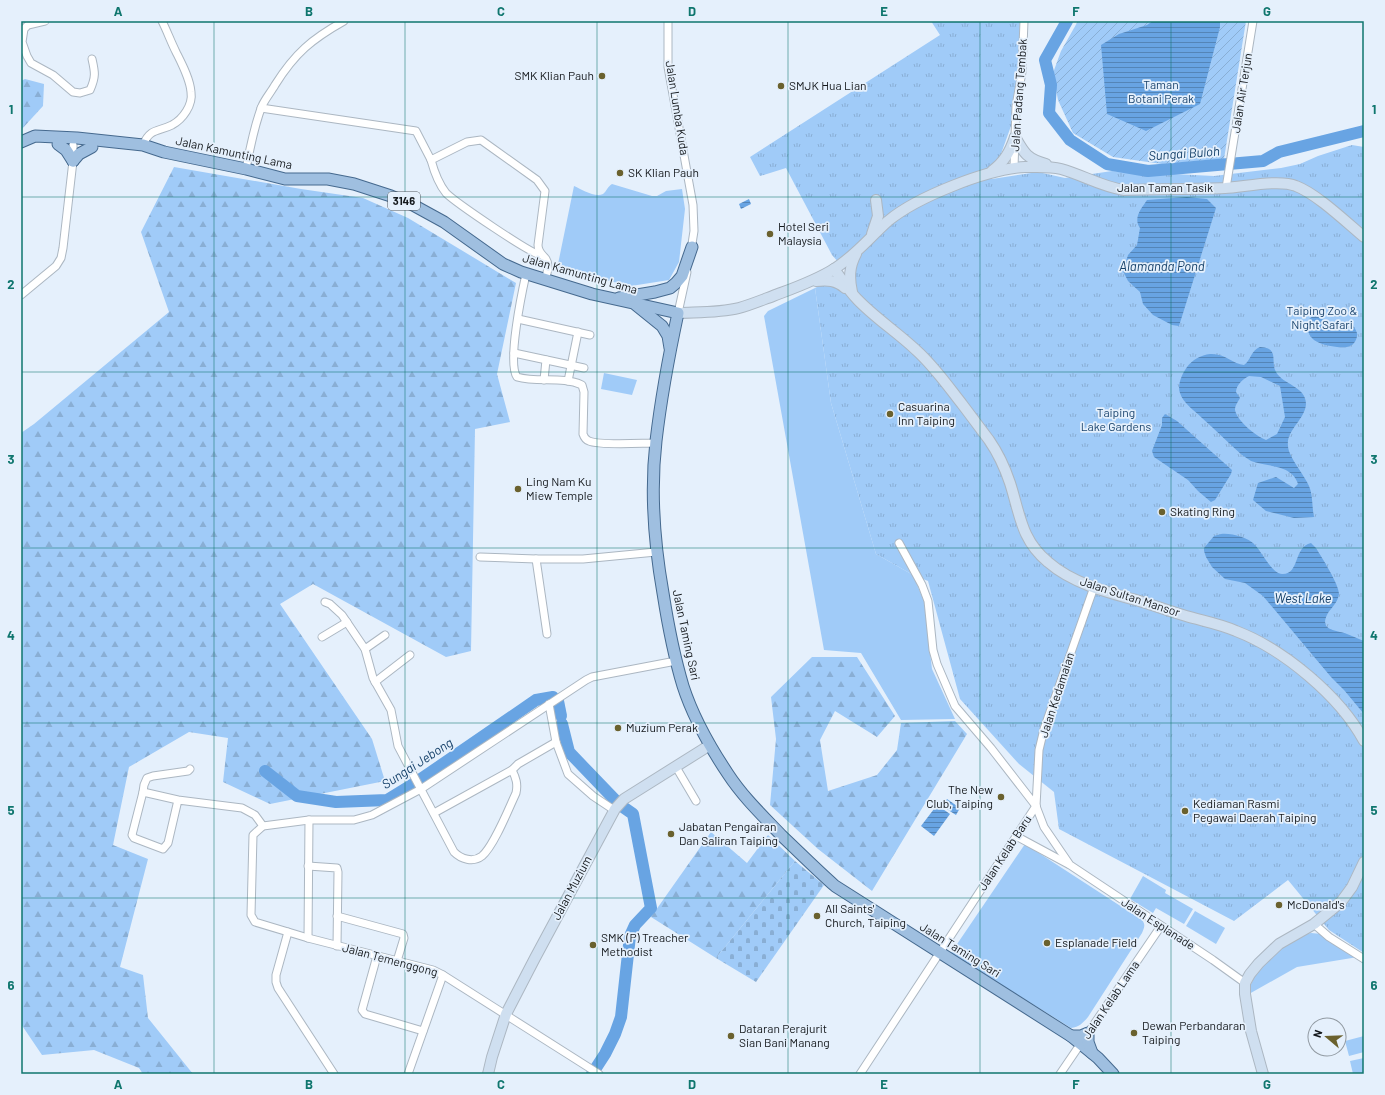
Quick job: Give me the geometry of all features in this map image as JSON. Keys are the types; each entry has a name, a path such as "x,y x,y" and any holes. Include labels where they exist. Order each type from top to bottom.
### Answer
{"main road":[{"name":"Jalan Kamunting Lama","path":"24,141 69,141 143,148 246,169 285,179 328,179 354,184 414,205 432,215 503,264 526,274 611,298 678,313"},
{"name":"Jalan Kamunting Lama","path":"69,141 92,147 143,148"},
{"path":"69,141 66,150 73,162 79,154 92,147"},
{"path":"611,298 626,297 670,288 682,276 692,247"},
{"path":"636,304 662,326 668,336 670,352"},
{"name":"Jalan Taming Sari","path":"678,313 670,352 656,442 653,498 656,552 668,625 676,661 690,705 710,745 728,775 746,798 818,871 835,886 1070,1036 1092,1053 1113,1074"},
{"path":"1070,1036 1081,1036 1088,1033 1088,1042 1092,1053"}],"street":[{"path":"45,21 28,25 22,29 22,46 31,63 53,75 73,92 80,93 90,90 93,83 95,74 92,59"},
{"path":"143,148 150,134 154,131 164,129 174,124 181,118 191,102 192,94 190,85 162,21"},
{"path":"246,169 255,127 261,108 284,70 297,54 313,40 344,21"},
{"name":"Jalan Lumba Kuda","path":"668,21 668,67 693,205 694,231 678,313"},
{"name":"Jalan Padang Tembak","path":"1014,168 1016,106 1022,72 1024,21"},
{"name":"Jalan Air Terjun","path":"1226,188 1253,21"},
{"path":"261,108 416,131 431,160 440,184 452,198 534,254 541,255"},
{"path":"1014,137 1022,149 1034,161 1050,164 1060,169"},
{"path":"990,173 1006,158 1014,137"},
{"path":"431,160 467,142 480,140 537,180 546,191 538,238 538,249 541,255 546,259 548,265 545,280"},
{"path":"21,295 56,266 61,258 73,162"},
{"name":"Jalan Taman Tasik","path":"678,313 711,312 738,308 810,282 834,269 858,250 870,237 890,220 932,195 990,173 1014,168 1044,167 1060,169 1097,184 1124,190 1226,188 1284,183 1295,185 1329,208 1364,237"},
{"path":"870,237 877,221 876,200"},
{"path":"853,295 850,272 852,262 858,250"},
{"path":"834,269 853,295"},
{"path":"526,274 518,318 514,353 514,372 517,376 544,380 568,381 582,385 584,392 583,434 589,441 600,443 656,442"},
{"path":"810,282 830,280 839,283 853,295"},
{"name":"Jalan Sultan Mansor","path":"853,295 866,308 916,350 936,370 990,441 1010,483 1027,537 1037,552 1048,563 1061,572 1094,587 1238,631 1271,648 1295,665 1322,688 1346,714 1364,741"},
{"path":"518,318 590,335"},
{"path":"568,381 578,332"},
{"path":"514,353 584,368"},
{"path":"544,380 546,360"},
{"name":"Jalan Kelab Baru","path":"860,1074 1036,806 991,748 955,706 937,664 933,650 928,601 922,585 899,543"},
{"path":"480,558 583,559 656,552"},
{"path":"536,559 547,634"},
{"name":"Jalan Kedamaian","path":"1036,806 1040,750 1044,729 1094,587"},
{"path":"325,602 330,604 342,615 365,649 372,678 391,710 398,746 454,852 458,856 467,859 481,857 490,844 516,793 518,786 512,770"},
{"path":"322,637 347,622"},
{"path":"365,649 385,635"},
{"path":"375,682 410,655"},
{"path":"143,792 178,800 242,808 255,815 260,828 309,820 354,820 372,815 421,789 592,677 676,661"},
{"path":"549,704 549,713 556,742 568,774 593,796 614,810"},
{"path":"434,813 512,770 518,764 556,742"},
{"name":"Jalan Muzium","path":"488,1074 506,1014 614,810 624,799 710,745"},
{"path":"676,767 696,801"},
{"path":"178,800 168,843 163,850 137,840 132,835 147,778 188,771 190,769"},
{"name":"Jalan Esplanade","path":"1036,806 1044,827 1070,865"},
{"path":"308,938 309,820"},
{"name":"Jalan Temenggong","path":"260,828 253,835 251,915 255,922 337,946 433,970 506,1014 599,1074"},
{"name":"Jalan Esplanade","path":"1016,836 1070,865 1246,983"},
{"path":"1263,1074 1250,1024 1246,994 1246,983 1250,974 1279,944 1314,924 1341,902 1352,886 1364,862"},
{"path":"308,866 337,868 337,946"},
{"path":"338,916 404,934 397,961"},
{"path":"1314,924 1329,937 1364,959"},
{"name":"Jalan Kelab Lama","path":"1060,1074 1161,926"},
{"path":"288,932 276,975 276,982 278,988 334,1074"},
{"path":"377,956 362,1010 363,1012 365,1014 423,1031"},
{"path":"408,1074 443,975"}],"green space":[{"name":"Taiping Lake Gardens","path":"931,21 1020,21 1018,69 1011,126 992,179 1038,172 1065,178 1112,171 1214,176 1281,168 1300,164 1318,156 1352,145 1364,147 1364,953 1329,930 1288,880 1234,921 1059,829 1054,792 1019,764 960,699 928,581 913,575 876,554 831,403 815,288 847,272 832,255 786,168 760,176 750,157 940,35"},
{"name":"Taman Botani Perak","path":"1078,21 1246,21 1224,159 1162,164 1113,157 1073,133 1058,100 1053,73 1061,51"},
{"path":"25,79 44,84 43,106 21,130 21,81"},
{"path":"174,167 363,198 408,218 516,283 497,374 510,422 475,429 471,651 446,657 313,584 280,604 372,739 385,781 270,804 223,782 228,738 189,732 129,767 113,845 148,859 120,967 143,975 148,1018 193,1074 143,1074 139,1068 94,1050 42,1055 21,1024 21,433 34,424 169,312 141,232"},
{"path":"612,184 652,196 657,196 666,191 682,189 685,209 679,262 669,280 631,286 557,269 574,186 588,193 600,195 603,194"},
{"path":"815,288 831,403 876,554 913,575 924,601 932,669 955,719 901,720 861,653 824,650 764,316 768,311"},
{"path":"604,373 637,380 632,395 601,389"},
{"path":"812,657 857,657 895,716 877,737 835,711 820,740 828,791 877,775 897,750 901,723 955,721 967,734 872,891 818,849 770,805 776,739 771,697"},
{"path":"711,832 747,863 768,835 795,861 716,958 651,917"},
{"name":"Esplanade Field","path":"1025,844 1142,920 1144,923 1142,933 1088,1017 1076,1027 1071,1028 951,953"},
{"path":"795,861 824,885 756,982 716,958"},
{"path":"1143,876 1166,890 1165,893 1193,909 1184,924 1156,908 1153,913 1130,899"},
{"path":"1195,911 1225,928 1216,944 1186,926"},
{"path":"1311,933 1322,934 1358,957 1297,967 1249,994 1251,984 1258,970 1271,956 1300,935"},
{"path":"1364,1036 1364,1052 1349,1056 1347,1040"},
{"path":"1364,1058 1364,1073 1353,1074 1350,1061"}],"water":[{"path":"1153,21 1220,21 1220,27 1200,104 1146,131 1107,114 1101,45 1119,34 1147,25"},
{"name":"Alamanda Pond","path":"1187,197 1207,199 1216,208 1179,326 1172,325 1153,315 1143,304 1140,292 1128,281 1123,271 1128,255 1137,245 1140,228 1137,221 1140,210 1147,200"},
{"path":"749,199 751,204 741,209 739,204"},
{"path":"1313,316 1331,323 1346,321 1351,322 1357,333 1355,341 1347,347 1337,347 1319,343 1311,337 1308,332 1309,319"},
{"path":"1257,348 1266,348 1272,352 1276,372 1284,380 1298,389 1305,398 1305,410 1290,435 1288,446 1291,455 1309,486 1314,517 1294,518 1266,511 1253,500 1258,483 1276,477 1294,488 1298,484 1295,478 1285,470 1251,461 1242,455 1190,407 1180,393 1180,380 1183,373 1189,364 1197,358 1203,355 1215,354 1244,365","holes":["1249,376 1261,377 1280,386 1285,417 1277,434 1266,440 1248,428 1239,419 1235,410 1240,398 1236,392 1236,389 1242,381"]},
{"path":"1165,414 1177,421 1232,470 1215,500 1211,502 1188,480 1154,457 1152,451 1162,425 1162,418"},
{"name":"West Lake","path":"1221,534 1239,536 1252,542 1271,567 1278,573 1282,574 1288,573 1292,570 1301,550 1305,546 1311,543 1316,548 1333,578 1339,594 1336,602 1325,619 1325,623 1330,629 1364,641 1364,714 1263,596 1245,583 1225,579 1212,567 1206,557 1204,548 1214,536"},
{"path":"947,799 960,808 956,815 942,806"},
{"path":"937,805 950,814 934,836 921,826"}],"waterway":[{"name":"Sungai Buloh","path":"1067,21 1045,60 1051,85 1049,113 1070,140 1107,164 1148,171 1263,161 1279,152 1364,131"},
{"name":"Sungai Jebong","path":"265,771 297,796 336,802 387,800 418,781 536,700 553,697"},
{"name":"Sungai Jebong","path":"558,701 561,716"},
{"name":"Sungai Jebong","path":"562,724 569,752 617,802"},
{"name":"Sungai Jebong","path":"592,1074 605,1054 615,1034 621,1017 630,936 635,925 651,908 633,814 623,807"}],"place":[{"name":"SMK Klian Pauh","path":"602,76"},
{"name":"SMJK Hua Lian","path":"781,86"},
{"name":"SK Klian Pauh","path":"620,173"},
{"name":"Hotel Seri Malaysia","path":"770,234"},
{"name":"Casuarina Inn Taiping","path":"890,414"},
{"name":"Ling Nam Ku Miew Temple","path":"518,489"},
{"name":"Skating Ring","path":"1162,512"},
{"name":"Muzium Perak","path":"618,728"},
{"name":"The New Club, Taiping","path":"1001,797"},
{"name":"Kediaman Rasmi Pegawai Daerah Taiping","path":"1185,811"},
{"name":"Jabatan Pengairan Dan Saliran Taiping","path":"671,834"},
{"name":"McDonald's","path":"1279,905"},
{"name":"All Saints' Church, Taiping","path":"817,916"},
{"name":"Esplanade Field","path":"1047,943"},
{"name":"SMK (P) Treacher Methodist","path":"593,945"},
{"name":"Dewan Perbandaran Taiping","path":"1134,1033"},
{"name":"Dataran Perajurit Sian Bani Manang","path":"731,1036"}],"park label":[{"name":"Taiping Zoo & Night Safari","path":"1322,318"}]}
